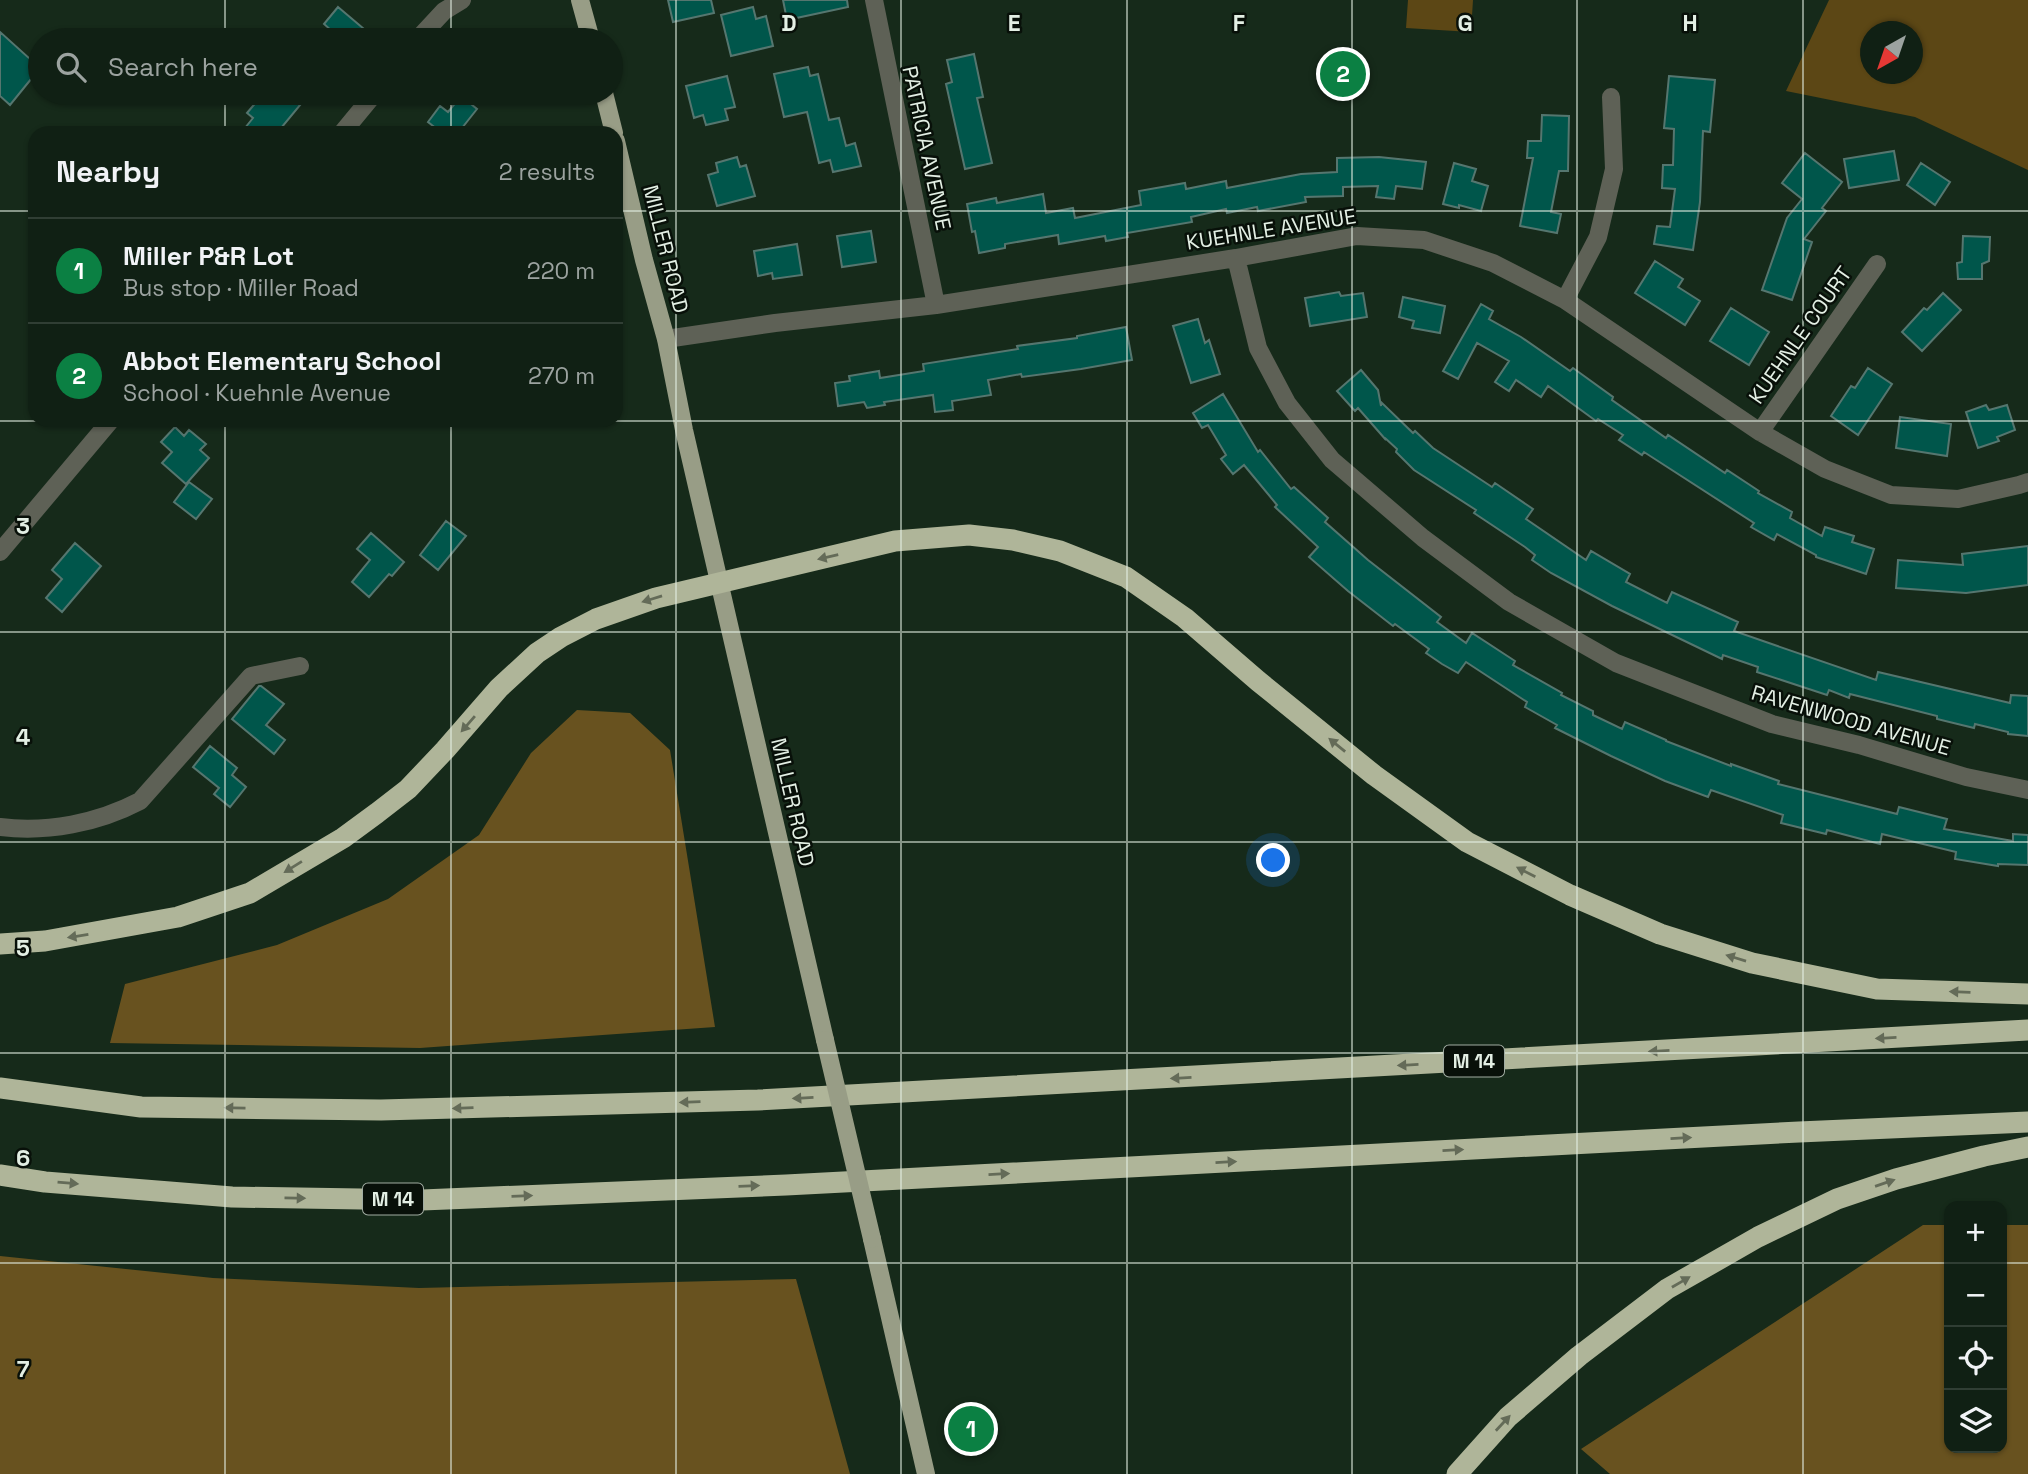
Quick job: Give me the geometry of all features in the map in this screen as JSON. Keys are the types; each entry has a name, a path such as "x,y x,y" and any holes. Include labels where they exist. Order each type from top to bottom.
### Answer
{"highway":[{"path":"0,944 45,941 178,917 250,893 343,838 408,789 499,688 537,653 596,619 656,598 895,541 969,535 1013,540 1060,551 1126,578 1185,618 1374,775 1467,842 1570,895 1660,934 1752,963 1877,989 2028,994"},
{"name":"M 14","path":"0,1088 141,1107 380,1110 758,1100 2028,1030"},
{"name":"M 14","path":"0,1175 45,1182 232,1197 422,1200 2028,1122"},
{"path":"1457,1474 1508,1418 1579,1356 1668,1289 1758,1237 1837,1199 1984,1156 2028,1147"}],"main road":[{"path":"580,0 588,28"},
{"path":"607,105 612,126"},
{"name":"MILLER ROAD","path":"623,169 666,339 719,583 926,1474"}],"street":[{"path":"428,28 444,11 462,0"},
{"name":"PATRICIA AVENUE","path":"874,0 936,305"},
{"path":"1565,300 1598,237 1614,169 1611,97"},
{"path":"348,126 364,105"},
{"name":"KUEHNLE AVENUE","path":"666,339 702,332 936,305 1236,258 1357,236 1424,240 1493,263 1565,300 1760,432 1825,469 1891,495 1958,499 2028,482"},
{"name":"RAVENWOOD AVENUE","path":"1236,258 1258,348 1287,403 1332,460 1423,538 1508,601 1616,663 1772,724 1859,745 1966,777 2028,790"},
{"name":"KUEHNLE COURT","path":"1760,432 1877,264"},
{"path":"0,552 105,427"},
{"path":"0,827 19,830 68,825 117,813 140,801 251,676 300,666"}],"shaded area":[{"path":"1408,0 1473,0 1471,32 1406,28"},
{"path":"1829,0 2028,0 2028,170 1915,117 1786,91"},
{"path":"577,710 630,713 670,750 715,1027 420,1048 110,1043 125,984 277,945 388,899 479,835 531,753"},
{"path":"1923,1225 1944,1225 1944,1453 2007,1453 2007,1225 2028,1225 2028,1474 1610,1474 1581,1449"},
{"path":"0,1256 213,1278 419,1288 796,1279 850,1474 0,1474"}],"building":[{"path":"668,0 711,0 714,13 673,22"},
{"path":"783,0 847,0 848,7 787,20"},
{"path":"338,7 363,28 328,28 324,24"},
{"path":"753,7 756,19 766,16 773,46 731,56 721,15"},
{"path":"0,32 28,57 28,83 10,105 0,96"},
{"path":"974,54 983,97 977,98 992,163 965,169 946,84 952,82 947,60"},
{"path":"808,67 810,76 818,74 829,120 839,118 846,146 855,143 861,166 833,172 830,160 819,163 807,112 784,117 774,74"},
{"path":"727,76 735,107 725,109 728,120 706,125 703,115 694,118 686,86"},
{"path":"1669,76 1715,80 1710,132 1703,131 1700,202 1693,250 1654,244 1657,226 1670,227 1675,189 1662,188 1663,165 1673,165 1674,129 1664,128"},
{"path":"254,105 300,105 283,126 247,126 253,118 247,113"},
{"path":"454,105 472,105 477,109 464,126 433,126 428,122 440,106 448,112"},
{"path":"1542,115 1569,116 1568,171 1559,171 1551,212 1561,214 1557,233 1520,226 1533,158 1527,158 1528,141 1541,141"},
{"path":"1894,151 1899,180 1849,188 1844,159"},
{"path":"1805,153 1842,182 1822,208 1826,211 1804,239 1812,242 1792,300 1762,290 1787,218 1802,199 1782,183"},
{"path":"737,157 740,167 746,165 755,196 717,206 708,175 718,172 716,163"},
{"path":"1379,157 1426,162 1422,189 1396,186 1394,199 1376,197 1378,186 1343,187 1343,196 1305,197 1306,202 1258,211 1257,207 1227,213 1226,209 1191,217 1192,222 1127,233 1128,237 1106,241 1105,236 1059,244 1058,235 1005,244 1005,248 979,253 967,204 996,198 997,203 1043,194 1046,213 1073,208 1075,218 1141,205 1139,191 1185,183 1186,189 1226,181 1227,188 1301,174 1337,172 1337,158"},
{"path":"1454,163 1476,169 1472,181 1488,186 1481,211 1443,204"},
{"path":"1921,163 1950,182 1935,205 1907,185"},
{"path":"871,231 876,262 842,267 837,236"},
{"path":"1963,236 1990,237 1989,261 1982,264 1982,279 1958,279 1957,263 1962,262"},
{"path":"797,244 802,275 773,279 772,273 758,276 754,251"},
{"path":"1655,261 1683,279 1678,287 1700,301 1685,325 1635,293"},
{"path":"1339,292 1341,296 1363,293 1367,317 1310,326 1305,298"},
{"path":"1943,293 1961,310 1922,351 1902,332 1924,308 1927,310"},
{"path":"1403,297 1445,306 1440,333 1412,328 1414,321 1399,317"},
{"path":"1481,304 1493,311 1489,319 1521,337 1570,371 1573,368 1613,397 1612,400 1666,438 1668,435 1725,473 1727,470 1759,491 1758,493 1792,512 1790,518 1822,536 1825,527 1854,536 1852,542 1874,549 1866,574 1816,557 1777,534 1774,540 1751,527 1754,523 1644,452 1642,455 1619,440 1623,435 1598,419 1596,421 1548,386 1541,397 1516,380 1509,391 1495,382 1509,361 1477,343 1458,379 1443,371"},
{"path":"1731,308 1769,332 1749,365 1710,341"},
{"path":"1198,319 1205,343 1209,340 1220,374 1191,383 1173,326"},
{"path":"1126,327 1132,360 988,380 991,395 952,401 953,410 935,412 933,395 884,402 885,405 867,408 864,402 838,406 835,383 850,381 849,376 879,371 880,378 924,371 923,364 1018,349 1017,346 1077,338"},
{"path":"1868,368 1892,384 1858,435 1831,416 1851,386 1855,388"},
{"path":"1361,370 1378,390 1381,406 1381,402 1413,433 1415,431 1433,448 1492,487 1495,483 1533,509 1526,519 1586,560 1591,551 1630,574 1626,582 1667,603 1672,592 1738,622 1734,631 1876,680 1878,672 2010,703 2011,695 2028,696 2028,736 2008,734 1975,724 1974,728 1850,694 1849,698 1829,690 1827,695 1757,672 1758,667 1723,655 1722,659 1551,573 1532,560 1535,555 1525,547 1474,513 1476,510 1414,470 1358,408 1355,411 1337,391"},
{"path":"1223,394 1258,452 1260,450 1291,489 1294,487 1328,518 1325,522 1368,560 1441,617 1437,622 1466,643 1472,633 1515,661 1513,665 1593,711 1593,715 1622,729 1625,722 1731,766 1779,781 1778,784 1897,814 1899,807 1947,819 1944,829 2013,841 2013,834 2028,835 2028,865 1998,866 1955,859 1956,852 1882,834 1880,844 1827,830 1826,834 1781,823 1783,815 1711,790 1708,797 1665,781 1555,728 1557,725 1525,707 1527,702 1466,662 1458,673 1442,664 1426,653 1429,649 1395,624 1393,626 1309,557 1318,547 1275,507 1277,505 1244,465 1233,474 1221,459 1226,455 1208,425 1202,428 1193,413"},
{"path":"1986,405 1989,410 2007,405 2015,430 1997,437 1999,441 1978,448 1966,412"},
{"path":"1900,417 1951,424 1947,456 1896,448"},
{"path":"175,427 184,436 189,430 206,444 200,450 209,458 186,484 162,463 172,452 161,442"},
{"path":"189,482 212,499 196,519 174,502"},
{"path":"446,521 466,536 438,570 420,555"},
{"path":"371,533 404,562 392,576 389,574 369,597 352,582 370,560 357,549"},
{"path":"75,543 101,566 62,612 46,598 62,579 52,570"},
{"path":"2028,546 2028,585 1966,593 1896,588 1898,560 1963,565 1962,554"},
{"path":"259,686 284,704 266,725 285,740 274,754 232,719"},
{"path":"210,746 237,768 232,775 246,787 230,807 214,794 219,788 193,767"}],"place":[{"name":"Abbot Elementary School","path":"1343,74"},
{"name":"Miller P&R Lot","path":"971,1429"}]}
